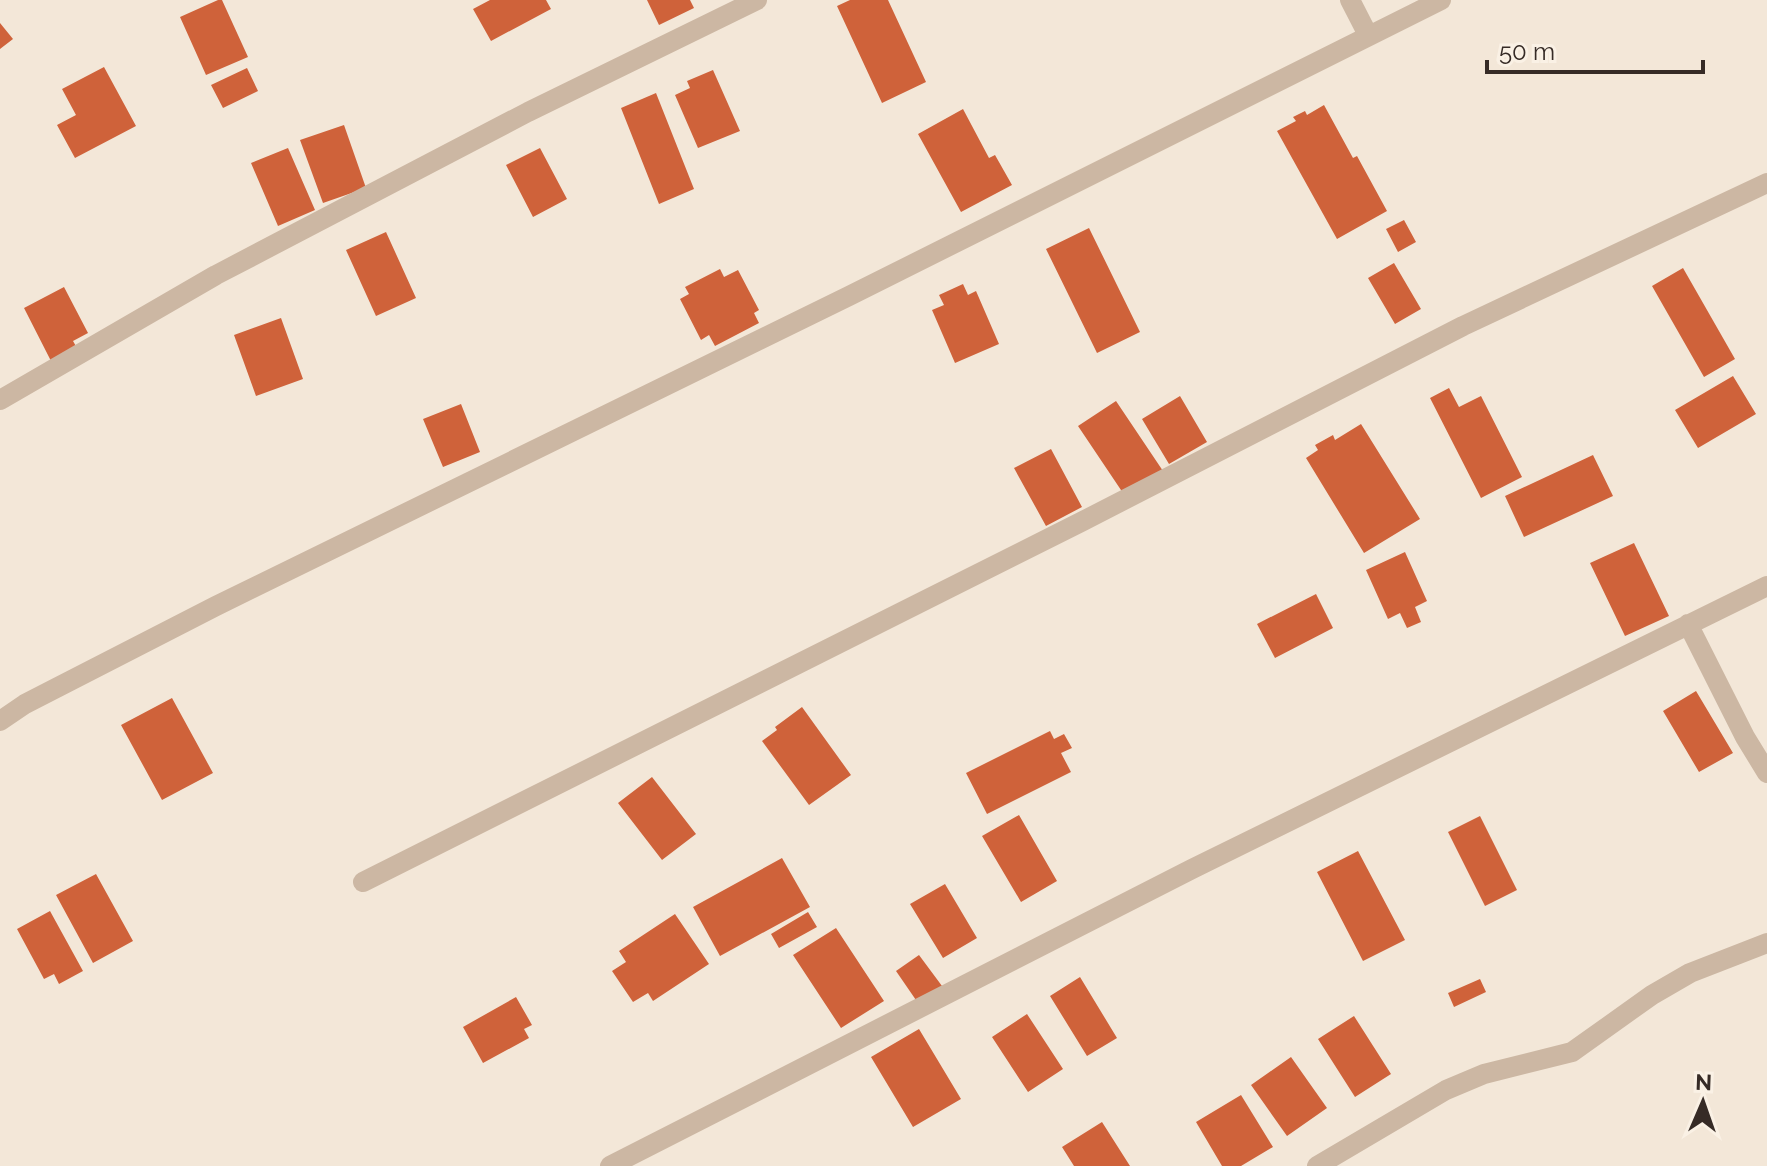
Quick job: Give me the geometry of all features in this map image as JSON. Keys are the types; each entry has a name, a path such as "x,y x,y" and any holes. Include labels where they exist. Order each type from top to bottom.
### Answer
{"street":[{"path":"0,400 216,275 528,112 757,0"},
{"path":"1350,0 1368,35"},
{"path":"0,721 25,704 216,606 849,296 1441,0"},
{"path":"363,882 1067,529 1463,326 1767,183"},
{"path":"610,1166 1192,869 1767,586"},
{"path":"1688,624 1745,737 1767,773"},
{"path":"1317,1166 1446,1090 1484,1074 1572,1052 1677,980 1767,943"}],"building":[{"path":"222,0 248,57 206,75 180,17"},
{"path":"490,0 546,0 551,9 491,41 473,9"},
{"path":"647,0 690,0 694,8 659,25"},
{"path":"850,0 888,0 926,82 882,103 837,6"},
{"path":"0,23 13,39 0,49"},
{"path":"104,67 136,126 75,158 57,125 76,115 62,89"},
{"path":"247,68 258,91 223,108 211,85"},
{"path":"713,70 740,131 698,148 675,95 690,88 687,81"},
{"path":"656,93 694,189 659,204 621,108"},
{"path":"1324,105 1387,211 1337,239 1277,131 1296,121 1293,117 1305,111 1307,115"},
{"path":"963,109 989,158 995,155 1012,185 961,212 918,134"},
{"path":"344,125 366,188 323,203 300,140"},
{"path":"288,148 315,210 278,226 251,163"},
{"path":"540,148 567,199 533,217 506,165"},
{"path":"1404,220 1416,242 1398,252 1386,229"},
{"path":"1089,228 1140,332 1097,353 1046,249"},
{"path":"386,232 416,298 376,316 346,250"},
{"path":"1394,263 1421,309 1395,324 1368,278"},
{"path":"1683,268 1735,359 1704,377 1652,286"},
{"path":"720,269 724,277 738,270 759,310 754,313 759,323 715,346 709,335 701,340 680,299 689,294 685,287"},
{"path":"963,284 968,295 976,291 999,344 955,363 932,310 944,305 939,295"},
{"path":"64,287 88,333 73,341 77,348 51,361 24,308"},
{"path":"281,318 303,379 256,396 234,335"},
{"path":"1733,376 1756,414 1698,448 1675,410"},
{"path":"1449,388 1459,407 1481,396 1522,477 1481,498 1430,398"},
{"path":"1180,396 1207,442 1169,464 1142,419"},
{"path":"1116,401 1163,471 1125,496 1078,426"},
{"path":"461,404 480,452 443,467 423,419"},
{"path":"1361,424 1420,519 1364,553 1306,458 1318,450 1315,445 1333,435 1335,440"},
{"path":"1051,449 1082,507 1046,526 1014,468"},
{"path":"1593,455 1613,496 1524,537 1505,496"},
{"path":"1634,543 1669,616 1625,636 1590,563"},
{"path":"1405,552 1427,601 1415,607 1421,622 1407,628 1400,613 1388,619 1366,570"},
{"path":"1316,594 1333,628 1275,658 1257,624"},
{"path":"1696,691 1733,753 1699,772 1663,711"},
{"path":"172,698 213,773 162,800 121,725"},
{"path":"802,707 851,775 809,805 762,741"},
{"path":"1050,731 1054,739 1064,734 1072,748 1061,753 1071,772 987,814 966,773"},
{"path":"652,777 696,834 662,860 618,803"},
{"path":"1019,815 1057,881 1021,902 982,836"},
{"path":"1480,816 1517,890 1485,906 1448,832"},
{"path":"1358,851 1405,940 1363,961 1317,872"},
{"path":"782,858 810,907 720,956 693,907"},
{"path":"96,874 133,941 93,963 56,895"},
{"path":"945,884 977,938 943,958 910,904"},
{"path":"50,911 83,971 59,984 54,974 44,979 17,929"},
{"path":"808,912 817,927 779,948 771,934"},
{"path":"675,914 709,964 653,1001 648,993 633,1002 612,971 626,962 619,951"},
{"path":"836,928 884,1001 841,1028 793,955"},
{"path":"919,955 942,986 918,1003 896,971"},
{"path":"1080,977 1117,1038 1087,1056 1050,996"},
{"path":"1480,979 1486,992 1454,1007 1448,993"},
{"path":"516,997 532,1025 524,1029 529,1038 483,1063 463,1027"},
{"path":"1027,1014 1063,1069 1028,1092 992,1037"},
{"path":"1354,1016 1391,1074 1355,1097 1318,1039"},
{"path":"919,1029 961,1099 913,1127 871,1057"},
{"path":"1291,1057 1327,1108 1287,1136 1251,1085"},
{"path":"1241,1095 1273,1147 1241,1166 1222,1166 1196,1122"},
{"path":"1102,1122 1130,1166 1074,1166 1062,1147"}]}
